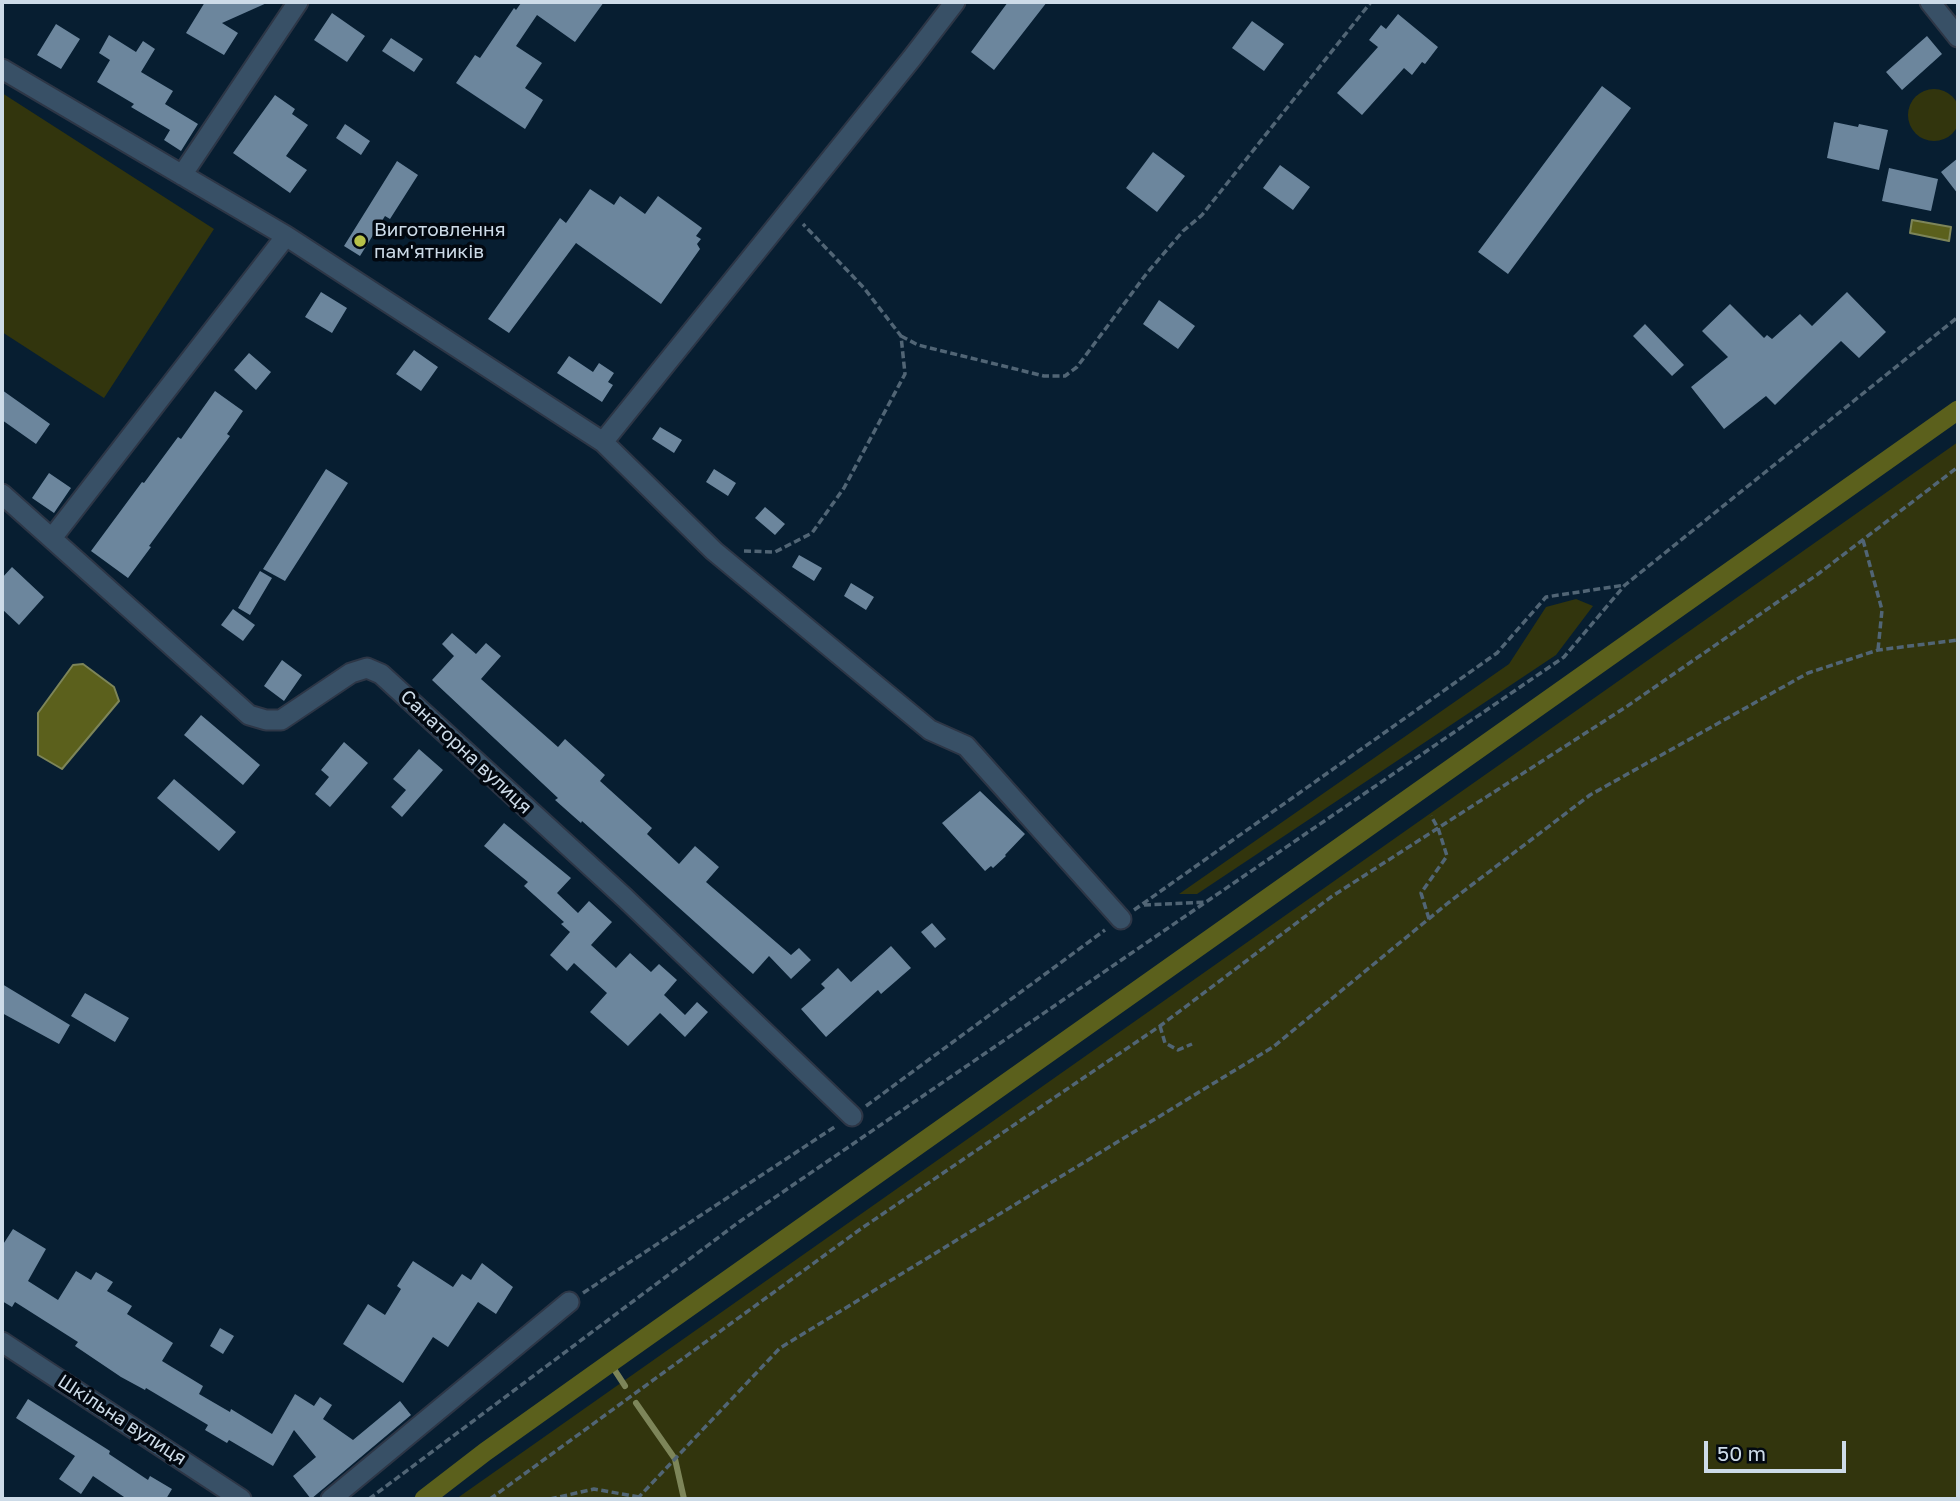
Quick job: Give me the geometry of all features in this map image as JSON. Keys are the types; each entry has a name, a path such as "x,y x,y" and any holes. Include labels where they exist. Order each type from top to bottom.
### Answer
{"street":[{"path":"182,175 298,2"},
{"path":"603,442 955,2"},
{"path":"1930,2 1958,37"},
{"path":"2,69 286,236 603,442 714,551 930,730 966,746 1121,919"},
{"path":"52,538 286,236"},
{"name":"Санаторна вулиця","path":"2,494 249,715 266,720 281,720 351,673 367,668 381,674 625,898 852,1116"},
{"path":"331,1499 569,1302"},
{"name":"Шкільна вулиця","path":"5,1350 241,1499"}],"path":[{"path":"790,211 864,288 901,336 918,345 1044,376 1065,376 1077,367 1165,252 1183,231 1202,215 1371,2"},
{"path":"369,1499 739,1222 1564,657 1625,585 1958,317"},
{"path":"714,551 775,552 812,533 844,488 905,374 901,336"},
{"path":"490,1499 862,1228 1160,1026 1331,897 1648,691 1818,574 1958,467"},
{"path":"1863,540 1882,610 1878,650"},
{"path":"1121,919 1497,653 1546,597 1625,585"},
{"path":"550,1499 594,1489 639,1499 780,1348 1273,1047 1429,919 1590,794 1808,673 1878,650 1958,640"},
{"path":"1429,919 1421,893 1447,856 1431,816"},
{"path":"1142,905 1206,902"},
{"path":"1160,1026 1165,1042 1178,1051 1192,1044"}],"shaded area":[{"path":"1934,89 1944,91 1952,97 1958,105 1958,125 1952,133 1944,139 1934,141 1924,139 1916,133 1910,125 1908,115 1910,105 1916,97 1924,91"},
{"path":"2,93 214,229 104,398 2,332"},
{"path":"1912,220 1951,227 1949,241 1910,233"},
{"path":"1958,442 1958,1499 456,1499"},
{"path":"1576,599 1593,606 1556,655 1197,894 1179,894 1509,664 1546,607"},
{"path":"83,664 114,687 119,701 62,769 38,755 38,713 73,665"}],"building":[{"path":"205,2 269,2 222,23 238,33 224,55 186,33"},
{"path":"519,2 604,2 575,42 537,15 516,46 542,63 525,88 543,100 525,129 456,83 475,55 480,58 514,8 516,10 521,3"},
{"path":"1008,2 1047,2 994,70 971,52"},
{"path":"332,13 365,36 347,62 314,40"},
{"path":"1398,14 1438,47 1412,75 1404,68 1362,115 1337,93 1378,47 1369,40 1381,25 1386,29"},
{"path":"1252,21 1284,44 1264,71 1232,48"},
{"path":"56,24 80,39 61,69 37,55"},
{"path":"109,35 136,52 143,41 155,49 141,72 173,91 165,104 198,124 181,151 164,140 170,130 131,107 134,104 97,82 110,60 99,53"},
{"path":"1927,36 1942,54 1902,90 1886,72"},
{"path":"391,38 423,59 414,72 382,51"},
{"path":"1602,86 1631,108 1508,274 1478,252"},
{"path":"275,95 295,109 292,114 308,125 286,156 307,170 290,193 233,153"},
{"path":"1834,122 1888,130 1879,170 1827,158"},
{"path":"345,124 370,141 361,155 336,138"},
{"path":"1153,152 1185,176 1157,212 1126,188"},
{"path":"1958,158 1958,194 1941,172"},
{"path":"397,161 418,175 390,219 385,216 360,256 344,246"},
{"path":"1280,165 1310,187 1293,210 1263,188"},
{"path":"1889,168 1938,179 1931,211 1882,201"},
{"path":"590,189 614,205 620,196 645,214 658,196 702,228 696,236 701,239 697,244 700,249 661,304 576,243 509,333 488,319 560,218 566,223"},
{"path":"321,292 347,308 332,333 305,317"},
{"path":"1847,292 1886,332 1859,358 1841,341 1775,405 1766,396 1724,429 1691,387 1728,357 1702,331 1730,304 1764,338 1767,335 1772,339 1800,314 1812,326"},
{"path":"1159,300 1195,326 1178,349 1143,324"},
{"path":"1645,324 1684,365 1672,376 1633,336"},
{"path":"414,350 438,367 421,391 396,374"},
{"path":"249,353 271,372 256,390 234,370"},
{"path":"569,356 593,372 599,363 614,373 608,382 613,385 602,402 557,373"},
{"path":"2,390 50,424 36,444 2,420"},
{"path":"215,391 243,411 227,434 230,436 128,578 91,551 178,437 181,439"},
{"path":"660,427 682,440 674,453 652,439"},
{"path":"326,469 348,483 285,581 263,569"},
{"path":"714,469 736,483 728,496 706,482"},
{"path":"49,473 71,488 54,513 32,498"},
{"path":"765,507 785,524 775,535 755,518"},
{"path":"799,555 822,568 814,581 792,567"},
{"path":"12,567 44,597 19,625 2,609 2,578"},
{"path":"260,571 272,578 250,615 238,608"},
{"path":"851,583 874,597 866,610 844,596"},
{"path":"233,609 255,625 243,641 221,625"},
{"path":"452,633 476,654 486,643 501,656 481,679 558,747 565,739 605,775 600,781 652,828 647,834 679,864 695,846 719,867 706,882 791,955 799,948 811,960 791,979 769,956 753,974 555,800 558,798 432,680 454,656 442,644"},
{"path":"282,660 302,675 284,701 264,686"},
{"path":"201,715 260,765 243,785 184,735"},
{"path":"344,742 368,763 330,807 315,794 329,777 321,770"},
{"path":"419,749 443,770 402,817 391,807 406,790 393,779"},
{"path":"174,779 236,832 219,851 157,798"},
{"path":"980,791 1025,834 1006,856 993,868 991,866 985,871 942,823"},
{"path":"504,823 571,878 557,893 578,913 589,901 612,922 591,945 616,968 630,953 651,972 659,964 677,980 664,995 685,1015 697,1002 708,1012 685,1037 660,1013 628,1046 590,1012 607,993 574,963 567,971 550,955 570,932 561,924 564,922 524,886 528,882 484,846"},
{"path":"932,923 946,939 935,948 921,932"},
{"path":"891,946 911,968 881,994 878,990 826,1037 801,1009 825,988 821,984 838,968 851,982"},
{"path":"2,984 70,1025 59,1044 2,1013"},
{"path":"85,993 129,1018 115,1042 71,1016"},
{"path":"13,1229 46,1249 28,1281 58,1300 76,1271 91,1280 96,1272 113,1282 107,1291 132,1306 127,1314 173,1343 162,1361 203,1386 199,1394 230,1412 231,1409 272,1434 295,1394 314,1406 320,1397 332,1405 323,1419 353,1440 400,1401 411,1415 311,1499 293,1476 316,1457 294,1430 273,1466 229,1440 227,1443 205,1430 208,1425 146,1388 145,1390 121,1377 75,1346 78,1342 15,1302 12,1307 2,1301 2,1246"},
{"path":"413,1261 453,1287 462,1274 471,1280 482,1263 513,1287 496,1314 478,1302 448,1347 433,1337 403,1383 343,1344 368,1304 385,1315 401,1289 397,1286"},
{"path":"220,1328 234,1336 223,1354 210,1346"},
{"path":"28,1399 110,1451 109,1454 148,1480 150,1476 172,1489 166,1499 127,1499 93,1476 81,1494 59,1479 75,1456 16,1418"}],"waterway":[{"path":"424,1499 610,1363 1958,410"},
{"path":"610,1363 625,1386"},
{"path":"636,1403 675,1459 684,1499"}],"place":[{"name":"Виготовлення пам'ятників","path":"360,241"}]}
